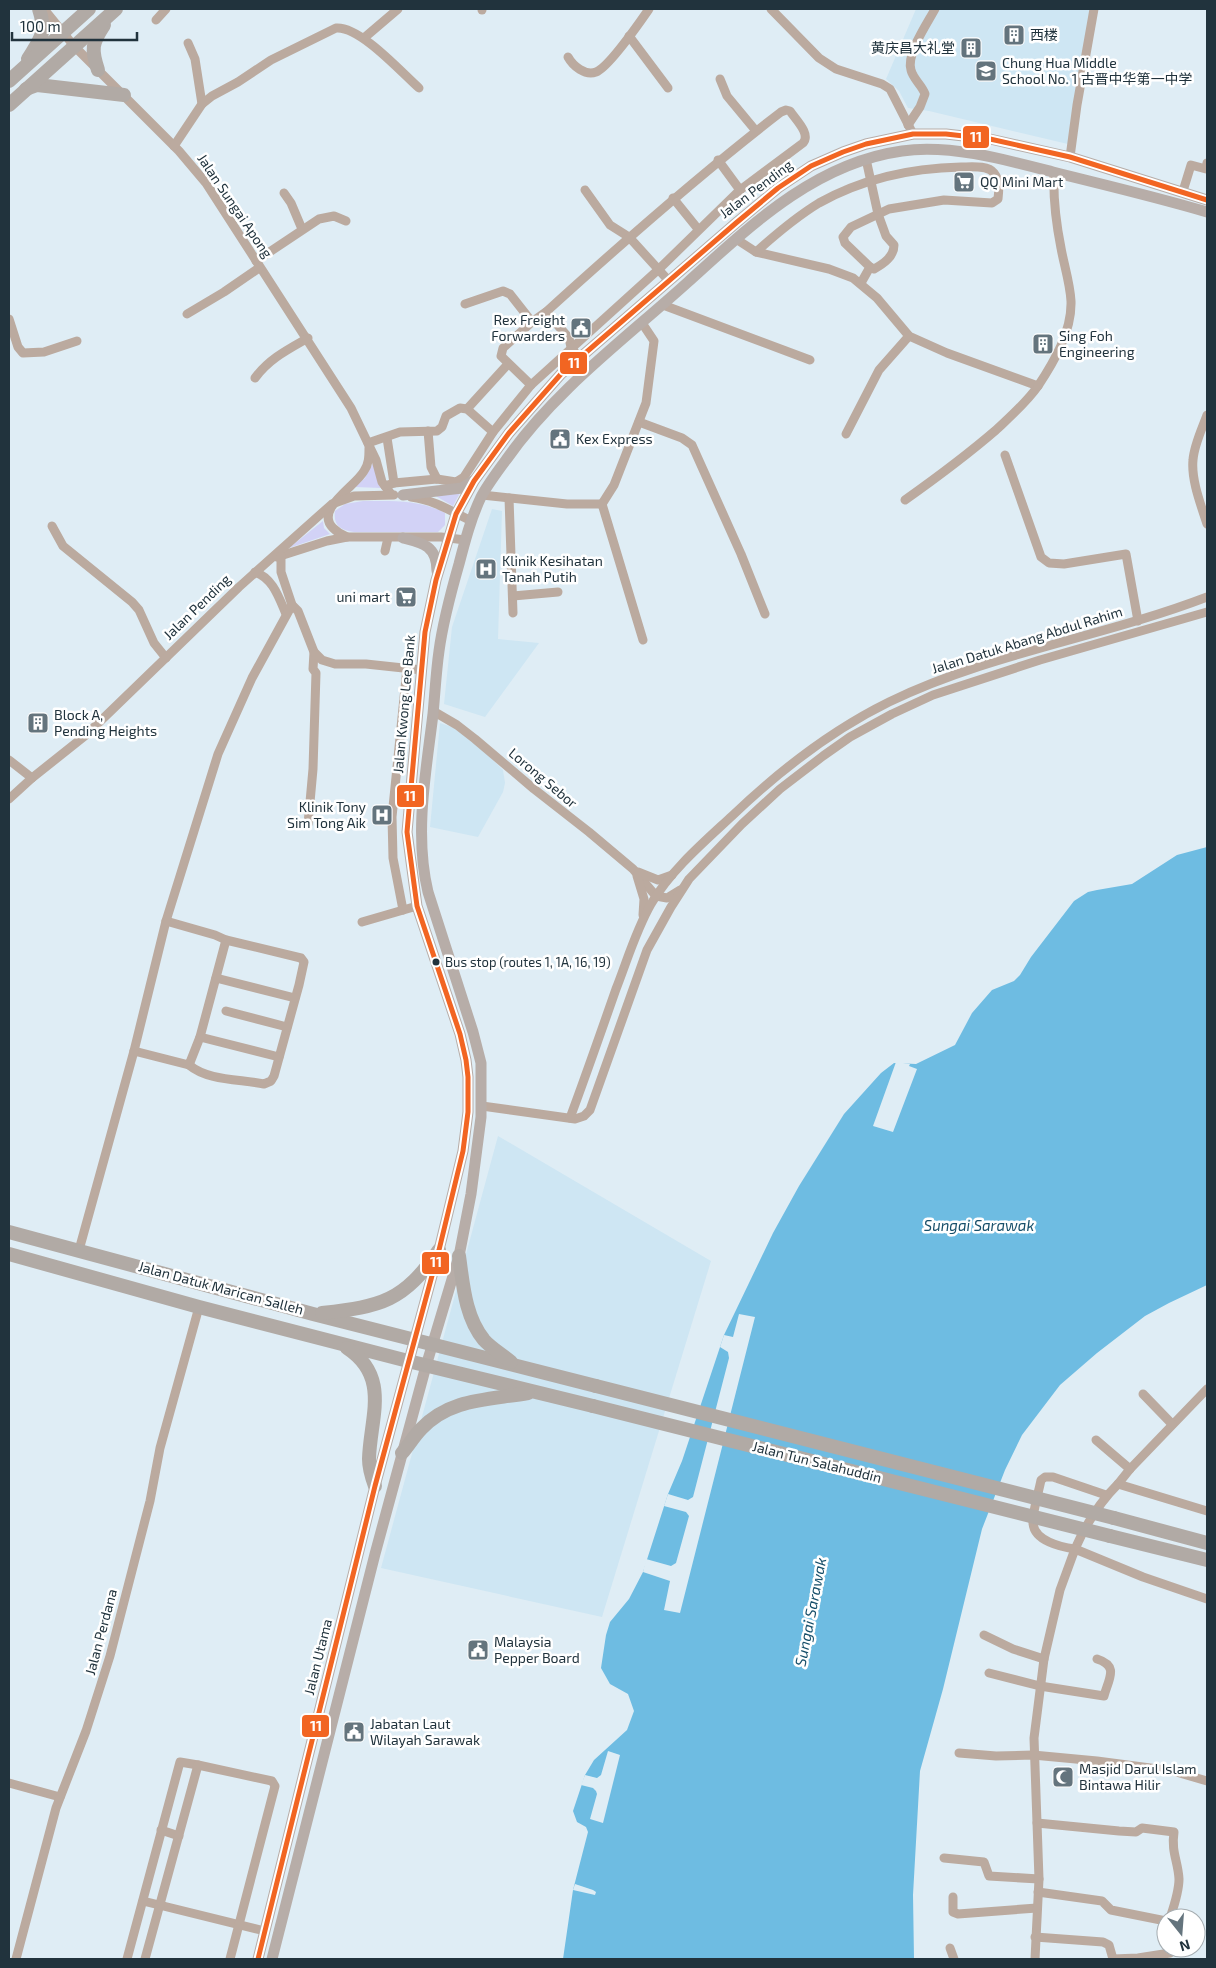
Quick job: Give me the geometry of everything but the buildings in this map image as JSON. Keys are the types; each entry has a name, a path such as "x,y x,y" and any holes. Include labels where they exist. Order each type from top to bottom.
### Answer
{"highway":[{"path":"21,70 42,34 44,26 39,9"},
{"path":"9,82 89,9"},
{"path":"9,105 114,11"},
{"path":"98,70 93,46 97,35 114,11"},
{"path":"26,89 46,86 124,95"},
{"name":"Jalan Datuk Marican Salleh","path":"9,1232 432,1345"},
{"path":"313,1314 368,1307 387,1301 412,1283 428,1266 439,1250"},
{"name":"Jalan Datuk Marican Salleh","path":"9,1254 199,1308 426,1366"},
{"path":"459,1256 468,1307 475,1326 485,1341 514,1364"},
{"path":"335,1342 360,1357 366,1365 373,1382 376,1401 369,1461 375,1486"},
{"name":"Jalan Tun Salahuddin","path":"432,1345 514,1364 1207,1543"},
{"name":"Jalan Tun Salahuddin","path":"426,1366 1207,1560"},
{"path":"402,1453 421,1429 446,1409 471,1401 534,1392"}],"main road":[{"name":"Jalan Pending","path":"450,538 456,514 474,481 536,400 579,358 736,222 778,188 811,166 843,152 910,130 990,139 1070,157 1207,200"},
{"name":"Jalan Pending","path":"465,540 482,495 522,437 558,397 736,239 785,200 817,180 851,164 904,150 932,149 986,156 1139,193 1207,212"},
{"path":"397,495 462,488 474,481"},
{"path":"403,538 423,543 432,551 436,557 436,580"},
{"name":"Jalan Kwong Lee Bank","path":"408,1361 439,1250 463,1151 468,1112 468,1077 460,1034 417,906 407,832 425,632 436,580 450,538"},
{"name":"Jalan Kwong Lee Bank","path":"426,1366 459,1256 471,1194 482,1106 481,1063 473,1032 428,892 423,871 421,834 427,758 439,652 446,609 465,540"},
{"name":"Jalan Utama","path":"258,1959 375,1486 408,1361"},
{"path":"272,1959 426,1366"}],"street":[{"name":"Jalan Sungai Apong","path":"44,9 74,46 174,146 206,183 308,338 351,408 389,484"},
{"path":"156,20 166,9"},
{"path":"364,38 398,9"},
{"path":"568,57 572,64 588,73 598,71 629,36 649,9"},
{"path":"771,9 819,58 836,69 882,84 890,90 910,130"},
{"path":"910,130 925,94 911,73 909,62 936,9"},
{"path":"1070,157 1094,9"},
{"path":"174,146 202,104 212,96 238,82 271,60 336,28 344,27 364,38 419,88"},
{"path":"629,36 668,88"},
{"path":"188,43 195,59 202,104"},
{"path":"720,79 727,96 756,131"},
{"path":"389,484 437,479 456,482 464,477 491,436 529,388 571,347 659,269 740,190 806,140 806,134 790,111 786,110 718,160 503,348 501,356 529,388 536,400"},
{"path":"982,168 986,156"},
{"path":"756,252 787,225 819,204 845,191 871,182 893,175 933,168 982,168 994,173 999,184 998,199 992,203 944,200 889,209 878,214 851,227 844,237 845,243 874,270 887,260 894,250 894,245 886,236 878,214 871,182 866,159"},
{"path":"718,160 740,190"},
{"path":"1183,191 1190,165 1206,169 1207,163"},
{"path":"905,500 966,456 1009,418 1032,394 1052,365 1067,325 1071,302 1055,208 1054,172"},
{"path":"585,190 610,225 629,237 668,280"},
{"path":"284,192 291,202 302,230"},
{"path":"673,198 698,229"},
{"path":"187,314 224,292 302,230 319,219 334,216 346,221"},
{"path":"736,239 756,252 848,275 861,283 909,336 947,353 1038,386"},
{"path":"861,283 870,267"},
{"path":"465,304 503,291 510,294 532,322"},
{"path":"663,305 810,360"},
{"path":"546,312 570,338 571,347 579,358"},
{"path":"9,319 18,347 23,353 44,352 77,341"},
{"path":"642,323 654,341 646,403 614,485 602,504 643,640"},
{"path":"846,434 879,370 909,336"},
{"path":"255,378 265,365 278,355 308,338"},
{"path":"467,409 508,364"},
{"path":"267,561 332,504 364,471 369,459 368,444 400,432 437,431 442,427 446,416 460,408 467,409 500,445"},
{"path":"1207,415 1195,450 1193,464 1194,479 1207,524"},
{"path":"639,422 682,438 692,445 742,554 765,614"},
{"path":"428,432 431,467 437,479"},
{"path":"388,438 389,484 397,495"},
{"path":"1005,455 1041,557 1049,563 1064,564 1126,554 1138,621"},
{"path":"332,504 354,496 397,495 424,498 471,521"},
{"path":"482,495 567,504 602,504"},
{"path":"509,498 513,613"},
{"path":"332,504 329,522 333,528 347,537"},
{"path":"52,526 63,546 132,602 139,610 154,644 166,658"},
{"name":"Jalan Pending","path":"9,799 86,735 267,561 326,540 347,537 450,538 465,540"},
{"path":"385,551 388,538"},
{"path":"281,556 281,572 292,605 298,611 314,652 322,660 335,664 422,670"},
{"path":"255,572 270,582 286,614"},
{"path":"512,596 558,592"},
{"name":"Jalan Datuk Abang Abdul Rahim","path":"1207,597 1138,621 969,669 922,687 866,714 813,747 776,777 714,833 673,875 656,896 642,923 570,1118 584,1116 590,1110 647,950 657,930 685,886 742,824 780,789 850,737 892,714 933,695 990,675 1207,612"},
{"path":"79,1250 134,1051 166,921 220,748 252,678 292,605"},
{"path":"308,824 314,740 316,673 313,669 314,652"},
{"path":"316,673 335,664"},
{"path":"403,910 393,858 392,817 407,668"},
{"name":"Lorong Sebor","path":"433,711 475,739 634,869"},
{"path":"9,760 32,778"},
{"path":"634,869 656,896 667,898 685,886"},
{"path":"634,869 658,880 673,875"},
{"path":"634,869 644,899 642,923"},
{"path":"362,922 417,906"},
{"path":"134,1051 189,1065 197,1072 215,1076 264,1084 271,1081 274,1076 303,969 303,960 226,940 166,921"},
{"path":"189,1065 200,1037 226,940"},
{"path":"216,978 295,998"},
{"path":"226,1012 287,1027"},
{"path":"200,1037 279,1057"},
{"path":"482,1106 570,1118"},
{"name":"Jalan Perdana","path":"16,1959 60,1797 86,1731 110,1656 150,1501 160,1448 199,1308"},
{"path":"1035,1959 1039,1879 1033,1755 1044,1659 1060,1590 1081,1535 1106,1496 1207,1389"},
{"path":"1143,1394 1172,1424"},
{"path":"1096,1440 1130,1469"},
{"path":"1106,1496 1053,1477 1045,1477 1042,1480 1033,1524 1038,1534 1058,1546 1075,1550 1143,1577 1207,1599"},
{"path":"1118,1484 1207,1511"},
{"path":"984,1635 1013,1649 1044,1659"},
{"path":"989,1673 1040,1686 1104,1696 1111,1670 1107,1662 1097,1659"},
{"path":"959,1753 996,1756 1033,1755 1173,1771 1207,1781"},
{"path":"127,1959 180,1762 272,1781 275,1786 230,1959"},
{"path":"145,1959 198,1765"},
{"path":"9,1783 60,1797"},
{"path":"1037,1823 1119,1831 1136,1832 1142,1828 1174,1832 1173,1850 1179,1881 1172,1908"},
{"path":"161,1830 179,1836"},
{"path":"944,1858 984,1862 989,1876 1039,1879"},
{"path":"1038,1892 1102,1900 1110,1910 1156,1919"},
{"path":"953,1897 953,1912 958,1914 1037,1908"},
{"path":"143,1901 265,1931"},
{"path":"1035,1937 1103,1942 1109,1945 1113,1959 1156,1955"},
{"path":"950,1948 954,1959"}],"shaded area":[{"name":"Chung Hua Middle School No. 1 古晋中华第一中学","path":"916,9 1091,9 1072,145 929,111 908,108 899,91 886,79"},
{"path":"373,463 381,488 355,487 365,478"},
{"path":"460,493 453,506 434,495"},
{"path":"363,501 405,502 425,505 445,513 445,525 438,532 354,532 345,530 337,524 335,511 345,504"},
{"name":"Klinik Kesihatan Tanah Putih","path":"492,509 502,511 498,639 539,643 485,717 444,704 452,627"},
{"path":"323,521 324,528 330,534 289,548"},
{"path":"440,723 464,731 503,770 505,783 503,792 478,837 430,827"},
{"path":"498,1136 711,1261 602,1617 381,1568"}],"water":[{"name":"Sungai Sarawak","path":"1207,847 1207,1285 1145,1316 1097,1353 1060,1385 1022,1435 1005,1470 982,1529 943,1689 920,1771 913,1895 914,1959 563,1959 573,1890 588,1832 586,1827 577,1822 573,1811 585,1775 594,1760 627,1730 634,1711 628,1694 610,1684 601,1668 606,1635 610,1622 629,1599 643,1572 668,1494 682,1461 724,1335 773,1233 799,1186 844,1114 881,1073 894,1063 916,1064 955,1045 972,1013 992,990 1014,981 1020,975 1031,957 1074,901 1088,892 1132,884 1177,855"}],"pier":[{"path":"896,1062 910,1064 909,1066 917,1069 893,1132 873,1126"},
{"path":"739,1314 755,1317 680,1613 664,1610 670,1581 643,1572 646,1559 671,1566 676,1563 689,1516 686,1512 664,1506 668,1494 688,1500 693,1497 729,1358 728,1352 720,1347 724,1335 733,1337"},
{"path":"608,1751 620,1755 603,1823 590,1819 597,1794 596,1791 593,1788 581,1785 585,1775 597,1778 601,1775"},
{"path":"575,1884 593,1890 596,1892 595,1895 573,1890"}],"transit line":[{"name":"11","path":"258,1959 375,1486 439,1250 463,1151 468,1112 466,1060 460,1034 417,906 407,832 425,632 436,580 456,514 474,481 509,433 561,374 778,188 811,166 843,152 866,144 913,134 946,134 990,139 1070,157 1207,200"}],"place":[{"name":"西楼","path":"1014,35"},
{"name":"黄庆昌大礼堂","path":"971,48"},
{"name":"Chung Hua Middle School No. 1 古晋中华第一中学","path":"986,71"},
{"name":"QQ Mini Mart","path":"964,182"},
{"name":"Rex Freight Forwarders","path":"581,328"},
{"name":"Sing Foh Engineering","path":"1043,344"},
{"name":"Kex Express","path":"560,439"},
{"name":"Klinik Kesihatan Tanah Putih","path":"486,569"},
{"name":"uni mart","path":"406,597"},
{"name":"Block A, Pending Heights","path":"38,723"},
{"name":"Klinik Tony Sim Tong Aik","path":"382,815"},
{"name":"Bus stop (routes 1, 1A, 16, 19)","path":"436,962"},
{"name":"Malaysia Pepper Board","path":"478,1650"},
{"name":"Jabatan Laut Wilayah Sarawak","path":"354,1732"},
{"name":"Masjid Darul Islam Bintawa Hilir","path":"1063,1777"}]}
